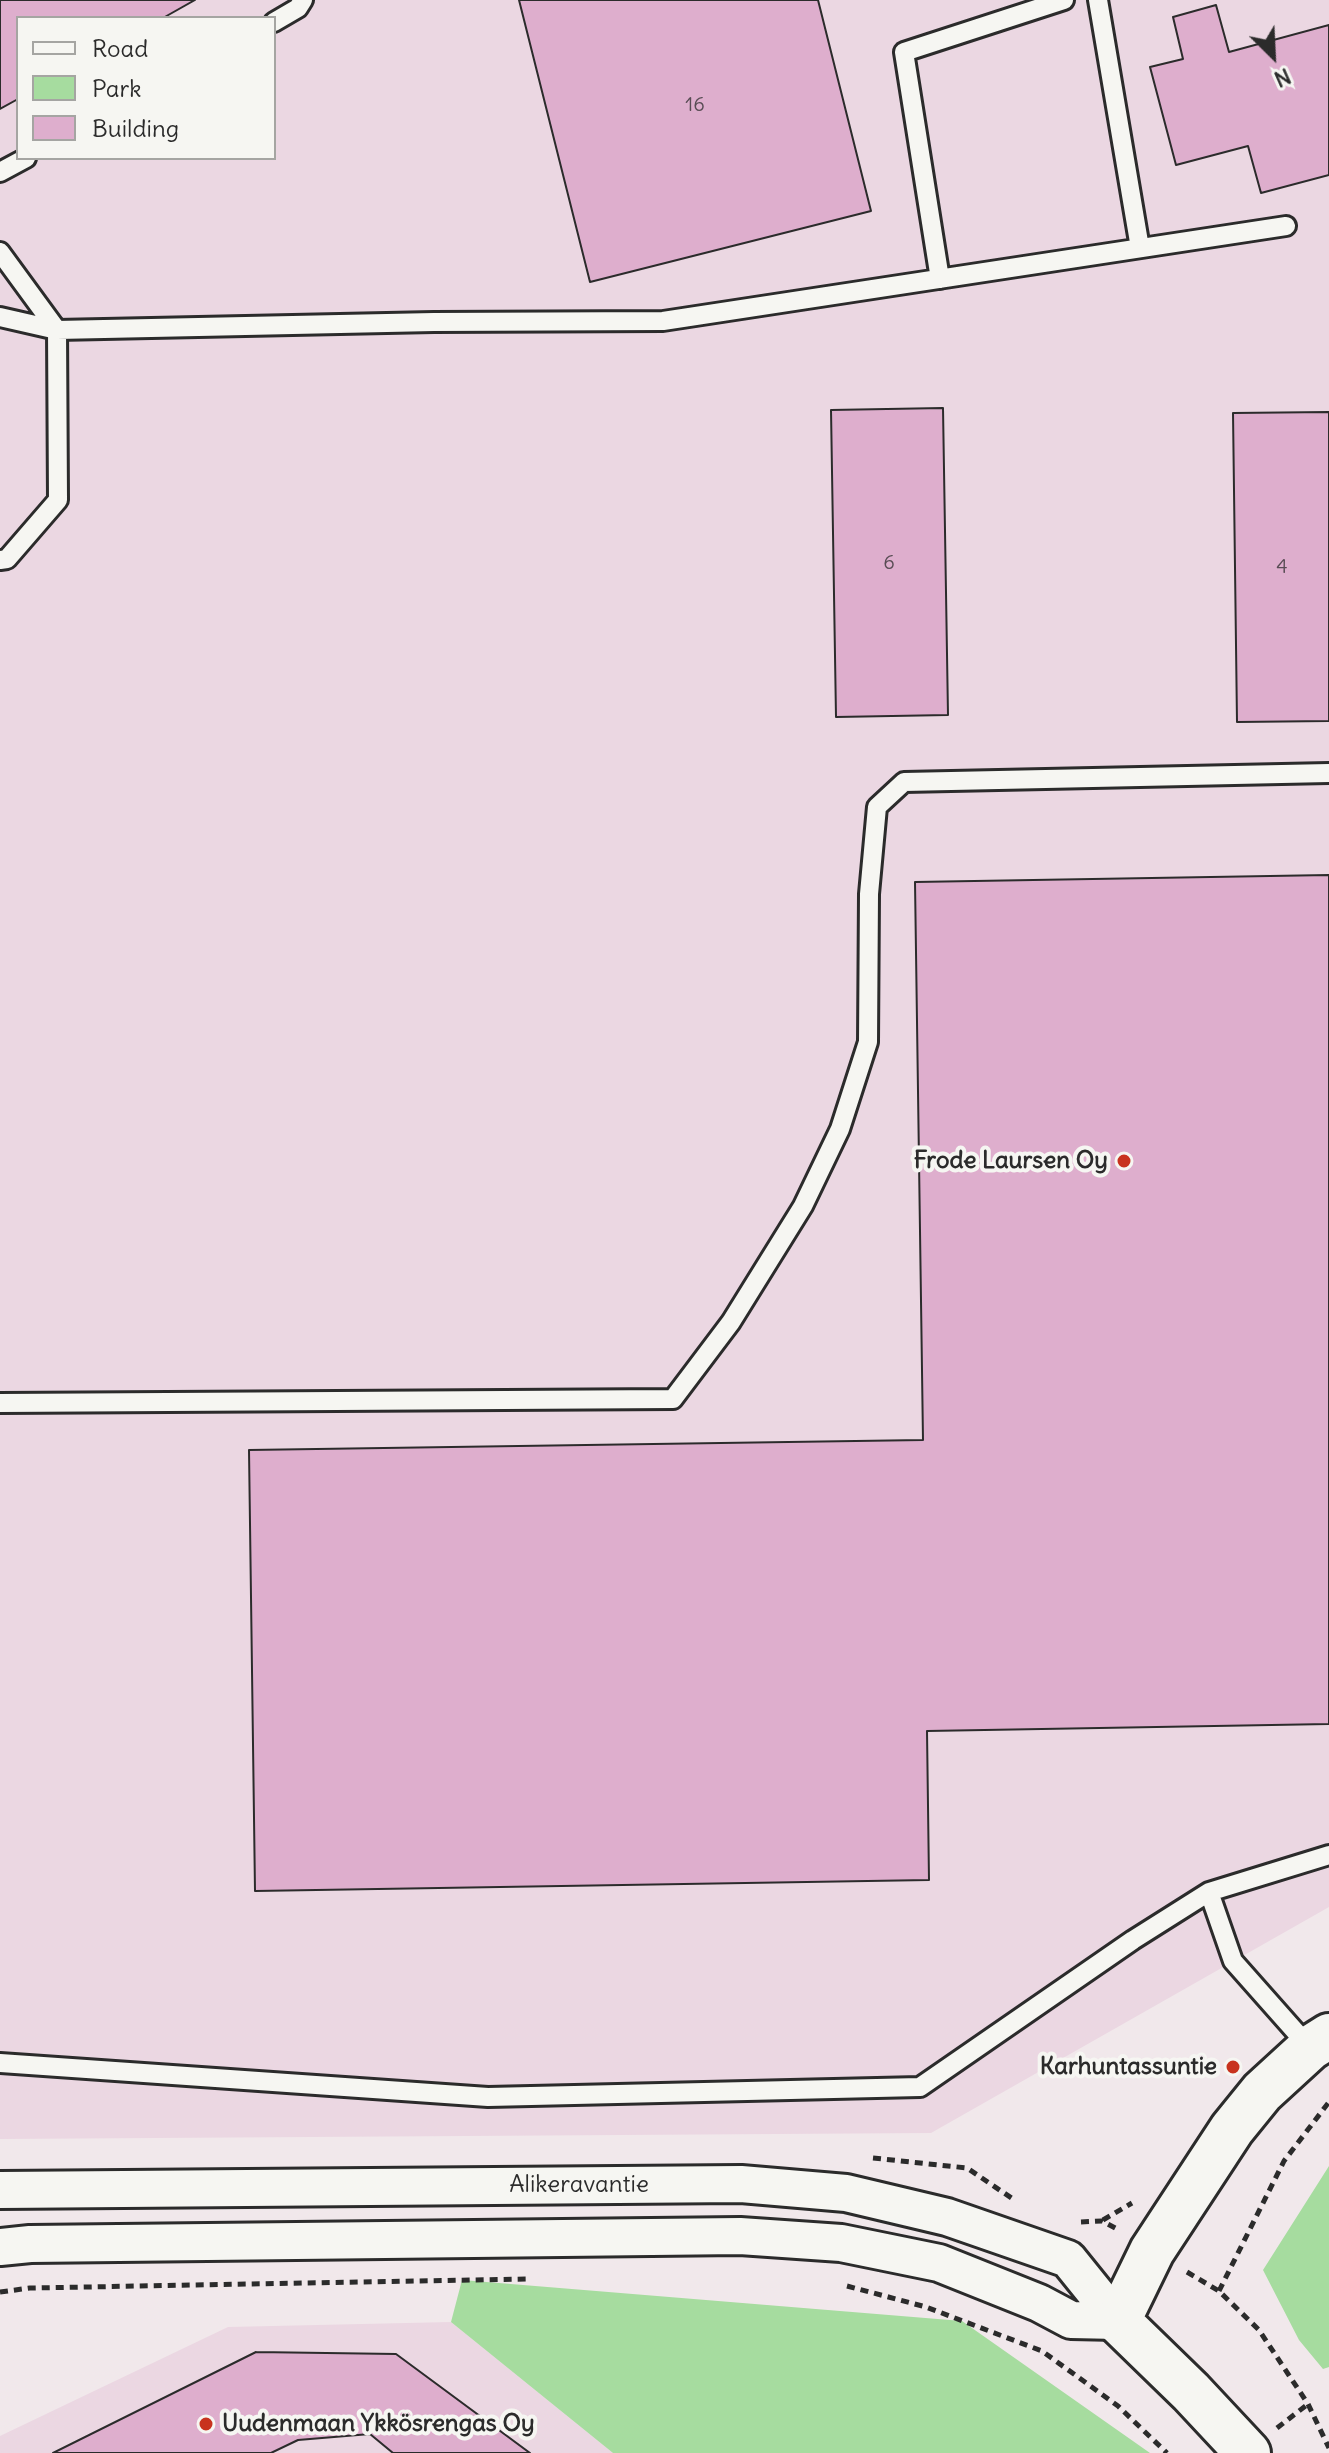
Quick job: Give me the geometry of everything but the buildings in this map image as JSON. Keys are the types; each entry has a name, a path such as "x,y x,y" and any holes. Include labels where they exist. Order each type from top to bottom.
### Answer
{"street":[{"path":"0,2247 30,2244 740,2236 841,2243 939,2263 1039,2303 1071,2320 1118,2321 1152,2251 1232,2129 1262,2092 1320,2042"},
{"name":"Alikeravantie","path":"0,2190 741,2184 846,2193 947,2217 1068,2259 1118,2321 1248,2453"}],"lane":[{"path":"276,21 298,8 303,0"},
{"path":"940,279 904,52 1064,0"},
{"path":"1098,0 1140,248"},
{"path":"0,172 22,160"},
{"path":"0,317 57,330 434,322 663,321 1286,226"},
{"path":"0,252 57,330 58,500 7,559 0,560"},
{"path":"0,1403 673,1399 731,1322 803,1206 840,1129 868,1042 869,894 877,807 904,782 1329,773"},
{"path":"0,2063 488,2097 920,2087 1133,1940 1209,1892 1329,1855"},
{"path":"1209,1892 1233,1961 1320,2042"}],"path":[{"path":"1329,2102 1284,2161 1219,2291 1259,2330 1308,2404 1329,2448"},
{"path":"0,2292 30,2288 539,2279"},
{"path":"834,2282 926,2307 1042,2351 1118,2406 1167,2453"}],"shaded area":[{"path":"0,0 1329,0 1329,1907 931,2133 0,2139"},
{"path":"451,2322 613,2453 0,2453 0,2436 228,2327"}],"green space":[{"path":"1329,2166 1329,2367 1323,2369 1299,2340 1263,2270"},
{"path":"462,2280 962,2321 1150,2453 613,2453 451,2322"}],"place":[{"name":"Frode Laursen Oy","path":"1124,1161"},
{"name":"Karhuntassuntie","path":"1233,2067"},
{"name":"Uudenmaan Ykkösrengas Oy","path":"206,2424"}]}
